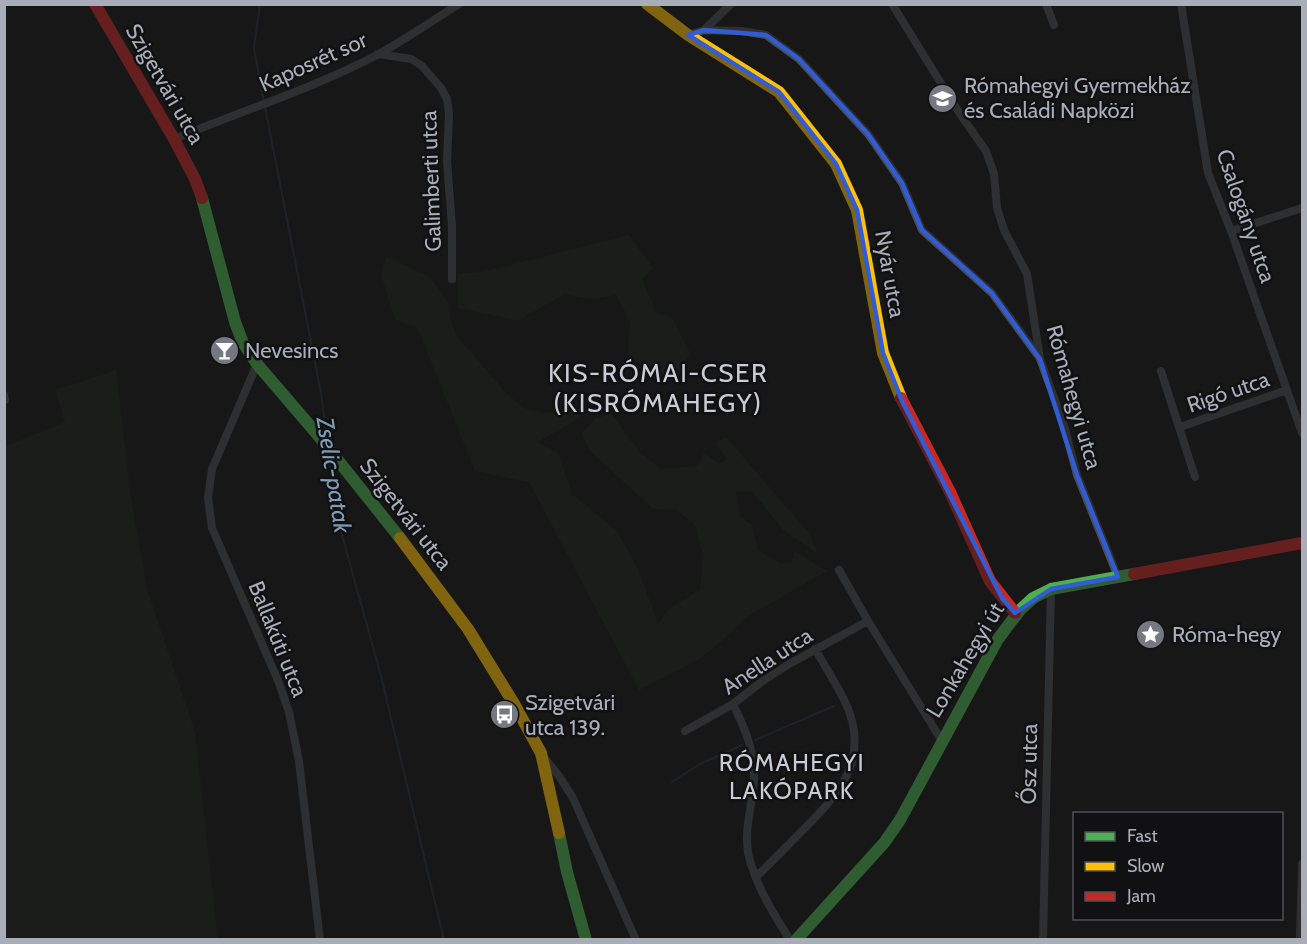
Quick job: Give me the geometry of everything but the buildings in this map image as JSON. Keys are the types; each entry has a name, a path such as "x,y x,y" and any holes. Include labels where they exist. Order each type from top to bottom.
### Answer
{"street":[{"name":"Szigetvári utca","path":"95,4 174,139 204,203 235,322 243,343 257,364 317,434 418,561 468,629 541,753 552,794 567,872 586,939"},
{"name":"Kaposrét sor","path":"174,139 272,101 377,54 459,4"},
{"name":"Nyár utca","path":"647,4 688,34 779,92 836,164 856,210 883,353 902,401 950,492 990,581 1015,613"},
{"path":"704,30 731,4"},
{"name":"Rómahegyi utca","path":"892,4 960,114 986,151 994,174 997,208 1004,230 1027,274 1040,359 1064,425 1077,475 1118,577"},
{"path":"1046,4 1054,25"},
{"name":"Csalogány utca","path":"1181,4 1208,173 1231,231 1302,434"},
{"path":"688,34 704,30 742,31 766,35 799,59 868,134 902,183 922,230 992,293 1040,359"},
{"name":"Galimberti utca","path":"377,54 411,59 441,88 447,99 452,279"},
{"path":"1231,231 1302,208"},
{"name":"Ballakúti utca","path":"257,364 212,469 208,498 212,528 279,683 289,712 299,761 320,939"},
{"name":"Rigó utca","path":"1161,371 1195,477"},
{"name":"Rigó utca","path":"1180,427 1287,390"},
{"name":"Lonkahegyi út","path":"796,939 884,843 900,820 998,639 1015,613 1026,602 1051,589 1302,543"},
{"path":"839,570 942,741"},
{"name":"Ősz utca","path":"1043,939 1051,589"},
{"name":"Anella utca","path":"685,731 734,704 760,683 815,649 868,621"},
{"path":"756,877 831,802 845,782 851,766 854,749 853,731 847,707 815,649"},
{"path":"734,704 748,736 753,755 754,777 747,834 748,852 766,900 790,939"},
{"path":"541,753 573,798 636,939"},
{"path":"1300,939 1302,864"}],"highlighted area":[{"path":"704,30 766,35 799,59 868,134 902,183 922,230 992,293 1040,359 1077,475 1118,577 1051,589 1015,613 1002,598 902,401 883,353 857,210 836,164 779,92 688,35"}],"shaded area":[{"path":"629,235 653,268 642,279 657,314 671,316 690,353 678,376 657,379 628,354 630,321 616,295 589,299 564,294 518,321 458,308 458,274 482,272"},
{"path":"386,257 430,277 449,303 450,318 457,336 507,394 524,408 545,413 598,407 538,442 558,453 572,494 617,531 637,567 658,623 670,608 700,590 703,556 695,525 677,510 653,509 589,450 582,433 595,419 611,413 640,453 661,469 697,466 704,453 719,464 726,459 716,443 726,437 809,533 818,554 783,530 752,491 736,492 740,516 752,525 758,550 780,563 792,563 795,551 827,571 748,616 699,659 639,690 529,482 475,471 418,329 395,319 381,275"},
{"path":"116,370 131,497 147,589 195,732 218,939 5,939 5,446 65,422 55,390"}],"waterway":[{"name":"Zselic-patak","path":"260,4 254,48 264,102"},
{"name":"Zselic-patak","path":"265,107 321,393 327,438"},
{"name":"Zselic-patak","path":"329,458 334,506 381,676 444,940"},
{"path":"755,740 834,706"},
{"path":"672,782 700,764 742,745"}],"traffic: fast":[{"path":"202,198 235,322 243,343 257,364 317,434 400,538"},
{"path":"796,940 884,843 900,820 998,639 1020,610 1033,598 1051,589 1134,574"},
{"path":"559,833 586,940"}],"traffic: slow":[{"path":"647,4 688,35 779,92 836,164 857,210 883,353 901,398"},
{"path":"400,538 468,629 541,753 559,833"}],"traffic: jam":[{"path":"95,4 174,139 195,179 202,198"},
{"path":"901,398 950,492 990,581 1015,613"},
{"path":"1134,574 1302,543"}],"place":[{"name":"Rómahegyi Gyermekház és Családi Napközi","path":"943,98"},
{"name":"Nevesincs","path":"224,350"},
{"name":"Róma-hegy","path":"1151,634"},
{"name":"Szigetvári utca 139.","path":"504,715"}],"district":[{"name":"KIS-RÓMAI-CSER (KISRÓMAHEGY)","path":"658,388"},
{"name":"RÓMAHEGYI LAKÓPARK","path":"792,776"}]}
